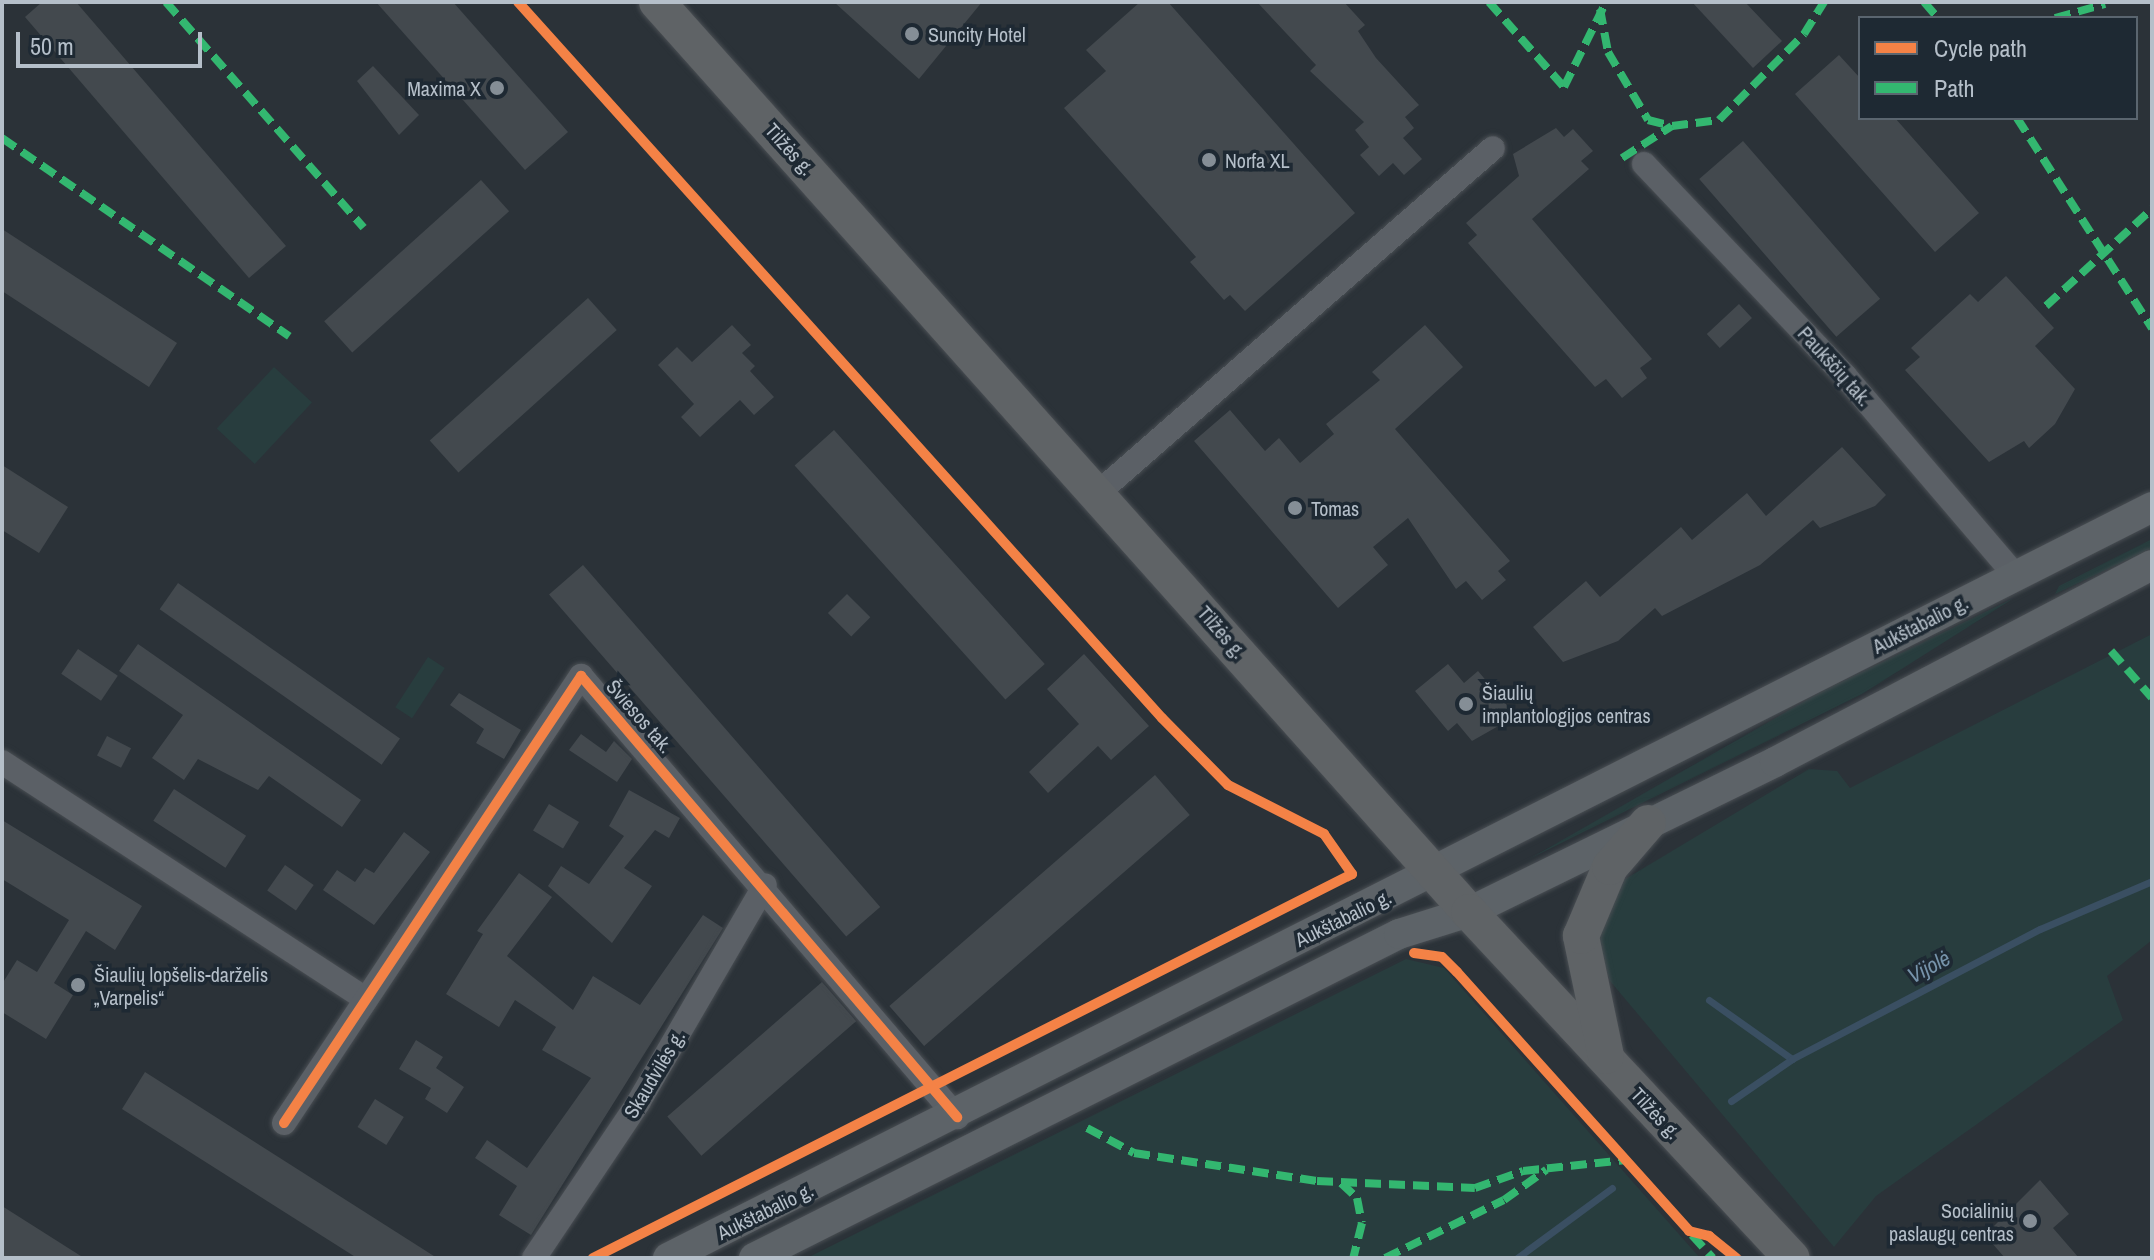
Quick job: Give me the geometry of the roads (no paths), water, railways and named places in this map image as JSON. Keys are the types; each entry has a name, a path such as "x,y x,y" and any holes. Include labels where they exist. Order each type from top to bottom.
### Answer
{"highway":[{"name":"Tilžės g.","path":"657,2 1469,912 1792,1258"},
{"path":"1608,1061 1581,936 1610,867 1648,823"}],"main road":[{"name":"Aukštabalio g.","path":"668,1258 957,1117 2152,507"},
{"name":"Aukštabalio g.","path":"754,1258 1399,934 1469,912 2152,565"},
{"path":"2016,576 2038,621"}],"street":[{"path":"1098,493 1493,148"},
{"name":"Paukščių tak.","path":"1644,164 1845,376 2016,576"},
{"name":"Šviesos tak.","path":"284,1123 581,676 765,885 957,1117"},
{"path":"2,762 365,999"},
{"name":"Skaudvilės g.","path":"534,1258 638,1103 765,885"}],"waterway":[{"name":"Vijolė","path":"1731,1101 1792,1059 2040,929 2152,881"},
{"path":"1709,1000 1792,1059"},
{"name":"Vijolė","path":"1517,1258 1612,1188"}],"place":[{"name":"Suncity Hotel","path":"912,34"},
{"name":"Maxima X","path":"497,88"},
{"name":"Norfa XL","path":"1209,160"},
{"name":"Tomas","path":"1295,508"},
{"name":"Šiaulių implantologijos centras","path":"1466,704"},
{"name":"Šiaulių lopšelis-darželis „Varpelis“","path":"78,985"},
{"name":"Socialinių paslaugų centras","path":"2030,1221"}]}
